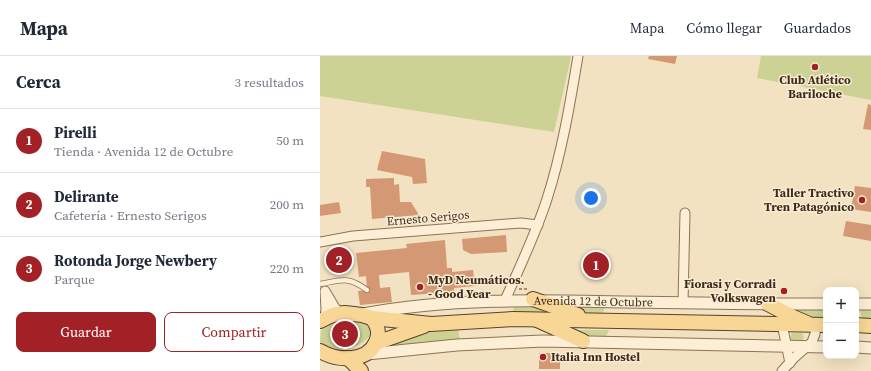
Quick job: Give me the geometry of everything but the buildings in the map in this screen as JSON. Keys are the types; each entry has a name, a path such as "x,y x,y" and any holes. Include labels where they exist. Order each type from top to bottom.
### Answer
{"main road":[{"path":"533,300 592,319"},
{"path":"768,304 793,317 818,325"},
{"path":"322,319 341,314 367,316 376,324 378,336 369,350 369,371"},
{"name":"Avenida 12 de Octubre","path":"367,316 431,324 513,319 592,319 818,325"},
{"path":"535,319 558,331 583,341"},
{"name":"Avenida 12 de Octubre","path":"344,358 369,350 431,324"},
{"path":"859,325 871,326"},
{"path":"320,352 329,356 344,358 361,371"}],"street":[{"path":"505,300 538,224 554,175 567,122 578,56"},
{"path":"683,303 685,213"},
{"name":"Ernesto Serigos","path":"320,242 352,236 521,223 538,224"},
{"path":"322,286 335,308 341,314"},
{"path":"322,286 326,309 322,319"},
{"name":"Avenida 12 de Octubre","path":"367,316 385,308 505,300 823,304"},
{"path":"859,304 871,304"},
{"path":"782,324 790,363"},
{"path":"782,371 809,346 814,338 818,325"},
{"path":"369,350 544,341 823,347"},
{"path":"859,348 871,348"},
{"path":"320,361 344,358"}],"lane":[{"path":"322,286 347,279 359,284 367,290"}],"green space":[{"path":"320,56 571,57 554,132 320,96"},
{"name":"Club Atlético Bariloche","path":"761,56 871,56 871,100 757,78"},
{"path":"513,304 536,305 555,314 514,314"},
{"path":"553,304 606,305 602,314 580,314"},
{"path":"784,309 823,309 823,319 807,318"},
{"path":"860,310 871,310 871,320 863,320"},
{"path":"347,321 362,323 370,327 372,330 371,334 357,346 337,348 330,347 320,342 321,331 333,324"},
{"path":"458,329 460,341 385,346 423,333"},
{"path":"566,330 609,330 605,339 586,339"},
{"path":"792,333 802,333 804,337 802,341 791,341 790,337"}],"place":[{"name":"Club Atlético Bariloche","path":"815,67"},
{"name":"Taller Tractivo Tren Patagónico","path":"862,200"},
{"name":"Delirante","path":"339,260"},
{"name":"Pirelli","path":"596,265"},
{"name":"MyD Neumáticos. - Good Year","path":"420,287"},
{"name":"Fiorasi y Corradi Volkswagen","path":"784,291"},
{"name":"Rotonda Jorge Newbery","path":"345,334"},
{"name":"Italia Inn Hostel","path":"543,357"}]}
